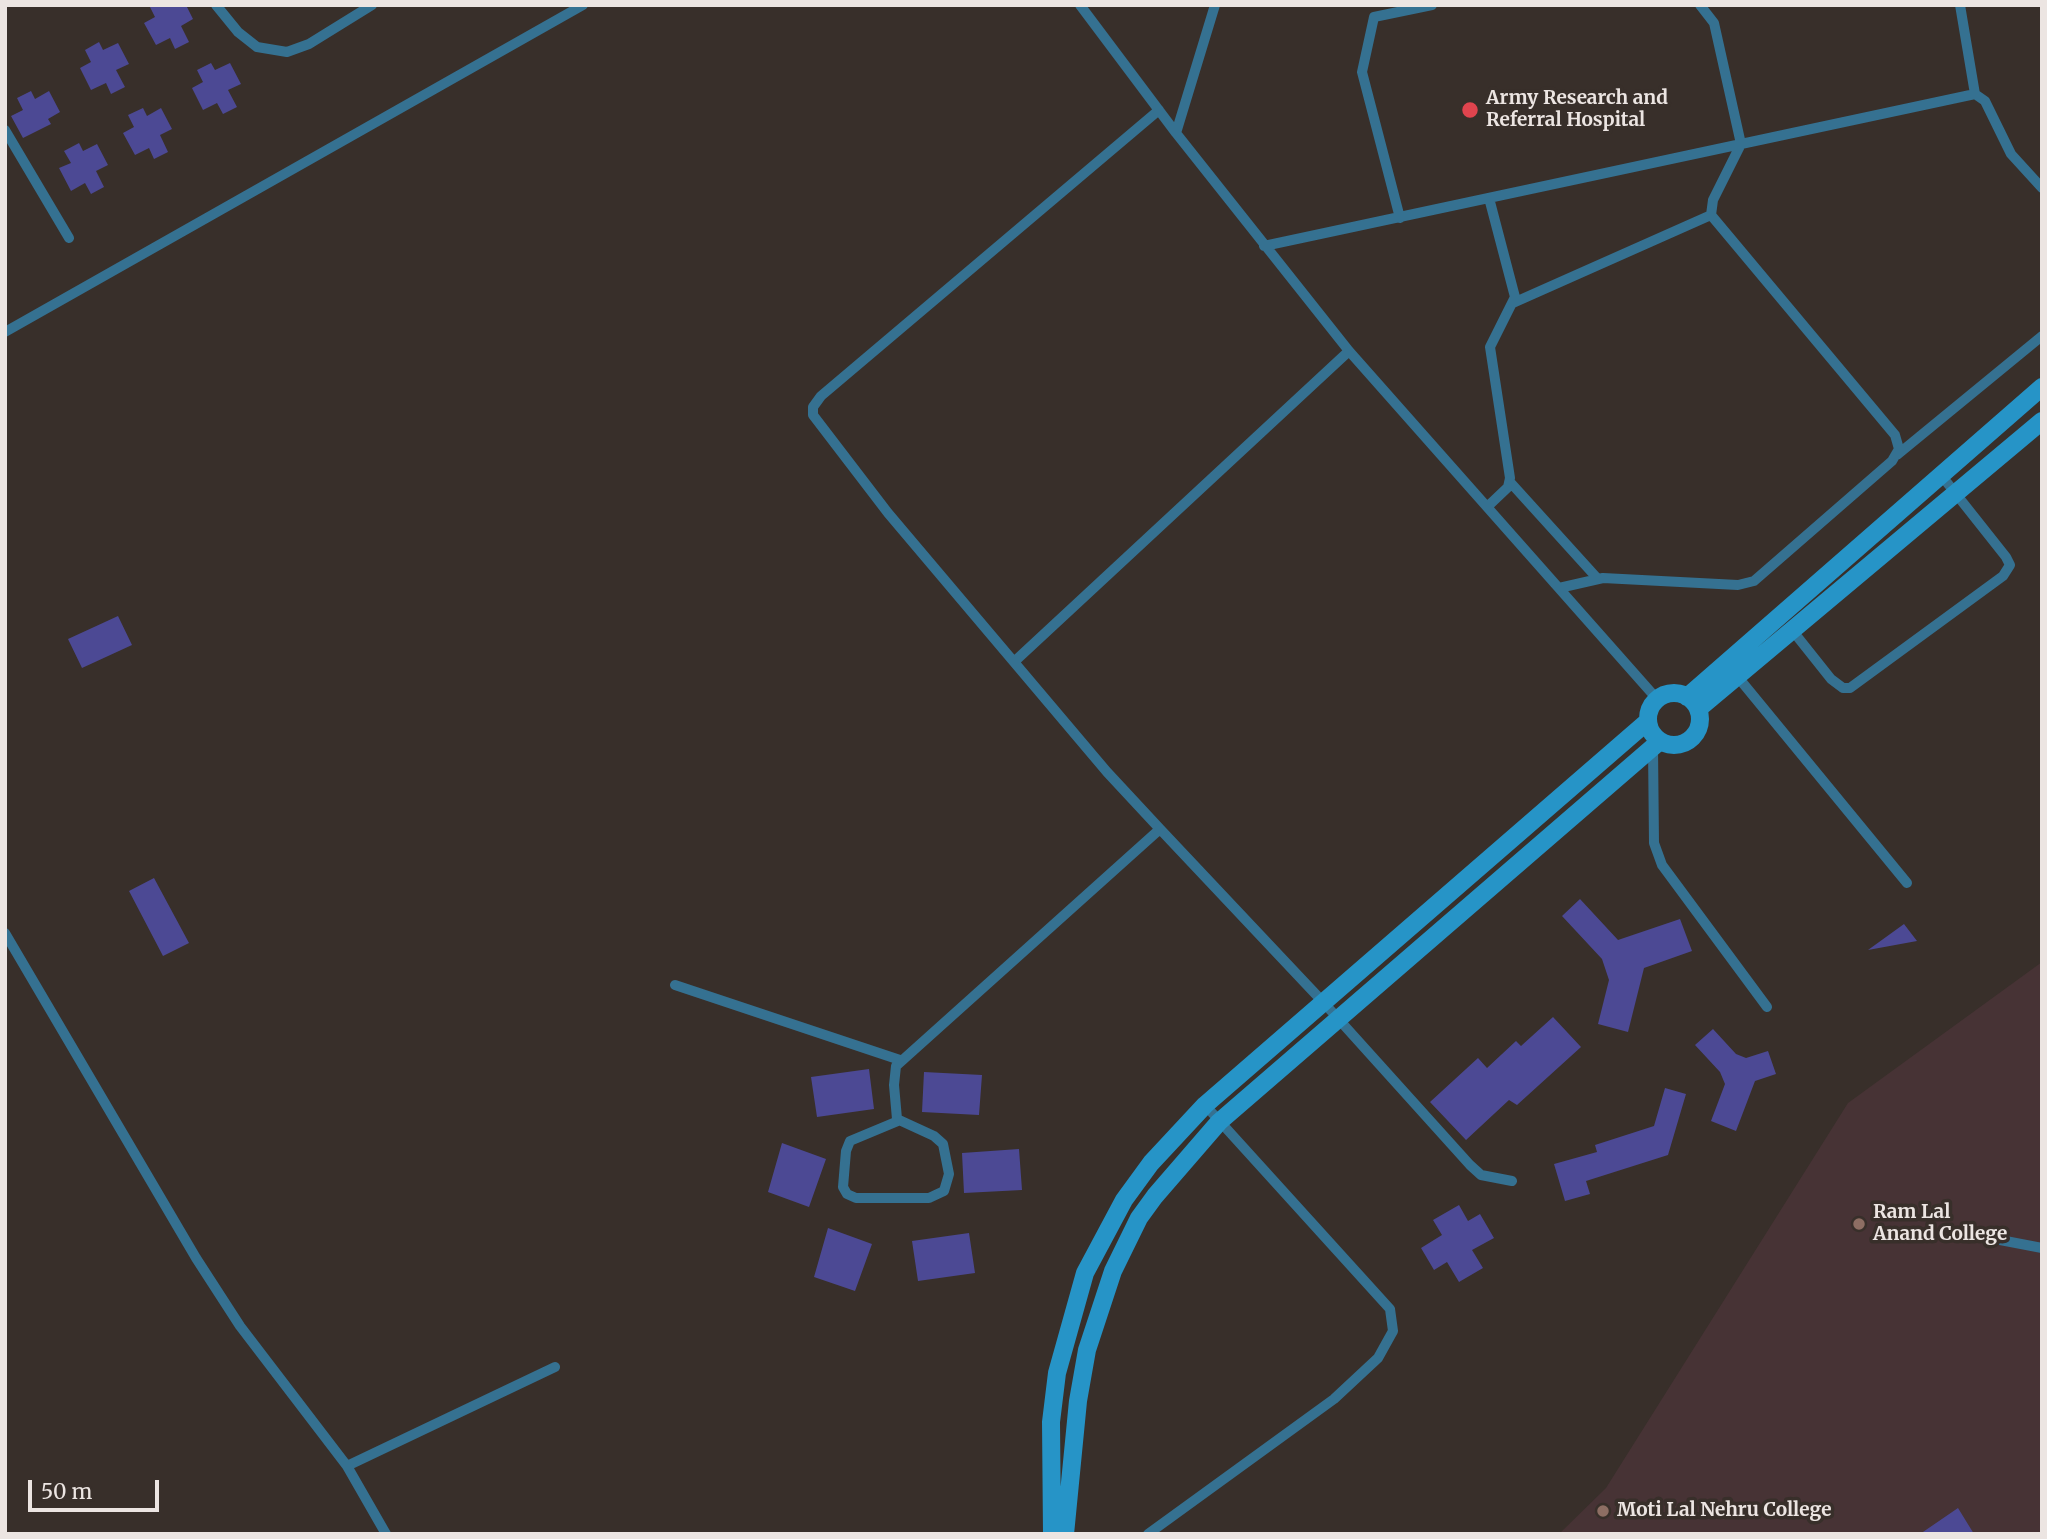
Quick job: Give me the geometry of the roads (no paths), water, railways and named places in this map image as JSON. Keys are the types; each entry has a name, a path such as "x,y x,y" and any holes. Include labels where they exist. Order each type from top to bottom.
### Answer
{"main road":[{"path":"1692,703 1941,475 2042,387"},
{"path":"1692,703 1737,676 2042,421"},
{"path":"1065,1534 1078,1401 1087,1350 1113,1271 1139,1218 1176,1169 1219,1122 1336,1018 1491,890 1657,744 1676,744 1691,738 1699,725 1692,703 1672,693 1657,699 1648,713 1648,721 1657,744"},
{"path":"1052,1534 1053,1401 1065,1342 1085,1273 1124,1200 1151,1163 1205,1105 1648,721"}],"lane":[{"path":"216,5 238,32 257,47 288,52 309,44 372,5"},
{"path":"5,332 583,5"},
{"path":"1080,5 1158,110 1349,351 1657,699"},
{"path":"1176,133 1215,5"},
{"path":"1400,218 1363,72 1374,17 1432,5"},
{"path":"1700,5 1714,23 1741,144 1713,200 1711,215 1895,435 1899,443 1896,456"},
{"path":"1960,5 1975,94 1985,101 2011,154 2042,188"},
{"path":"1264,246 1975,94"},
{"path":"1158,110 821,396 813,407 813,415 888,513 1107,772 1324,1003 1470,1165 1481,1175 1512,1181"},
{"path":"5,130 69,238"},
{"path":"1489,198 1513,286 1513,303 1491,342 1489,352 1510,482 1597,578"},
{"path":"1513,303 1711,215"},
{"path":"1559,588 1597,578 1738,585 1754,581 1896,456 2042,336"},
{"path":"1015,661 1349,351"},
{"path":"1792,630 1831,679 1843,688 1850,688 2003,576 2010,565 1941,475"},
{"path":"1488,506 1510,482"},
{"path":"1737,676 1907,883"},
{"path":"1657,744 1657,853 1662,865 1767,1007"},
{"path":"898,1121 894,1073 900,1060 1160,830"},
{"path":"5,933 196,1258 240,1326 347,1466 386,1534"},
{"path":"675,985 900,1060"},
{"path":"1149,1534 1334,1399 1378,1358 1394,1331 1390,1309 1205,1105"},
{"path":"898,1121 934,1136 943,1144 948,1174 944,1191 929,1198 856,1198 846,1194 843,1187 846,1151 850,1141 898,1121"},
{"path":"1995,1239 2042,1248"},
{"path":"347,1466 555,1367"}],"place":[{"name":"Army Research and Referral Hospital","path":"1470,110"},
{"name":"Ram Lal Anand College","path":"1859,1224"},
{"name":"Moti Lal Nehru College","path":"1603,1511"}]}
